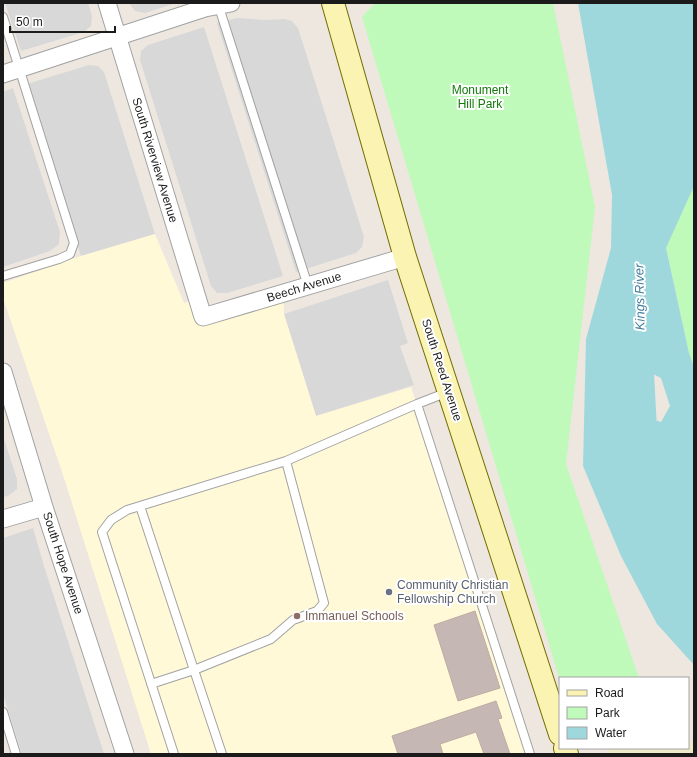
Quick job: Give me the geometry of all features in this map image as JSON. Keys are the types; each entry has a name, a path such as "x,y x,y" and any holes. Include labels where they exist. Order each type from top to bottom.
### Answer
{"street":[{"name":"South Riverview Avenue","path":"107,3 203,317"},
{"name":"South Reed Avenue","path":"333,3 405,256 559,731"},
{"path":"3,74 222,4"},
{"name":"Beech Avenue","path":"203,317 405,256"},
{"name":"South Hope Avenue","path":"3,372 44,507 125,754"},
{"path":"3,519 44,507"}],"lane":[{"path":"222,4 308,286"},
{"path":"3,17 74,243 70,254 59,259 3,276"},
{"path":"174,754 102,532 111,520 127,510 286,461 417,404 449,392"},
{"path":"417,404 530,754"},
{"path":"151,684 194,670 271,639 293,620 317,611 324,603 286,461"},
{"path":"140,506 222,754"},
{"path":"3,712 16,754"}],"shaded area":[{"path":"5,3 88,3 92,16 91,26 84,32 21,51"},
{"path":"129,3 176,3 145,13 135,11"},
{"path":"237,18 265,20 284,19 292,21 298,28 364,237 362,247 356,253 296,272 217,23"},
{"path":"204,27 283,276 227,293 217,293 211,286 140,60 141,51 148,45"},
{"path":"89,65 98,66 104,72 155,234 81,256 27,84"},
{"path":"13,88 60,232 59,244 50,251 3,267 3,92"},
{"name":"Immanuel Schools","path":"155,234 184,303 203,297 208,312 283,290 284,314 316,416 411,387 534,754 151,754 64,478 3,298 3,283 81,256"},
{"path":"388,280 408,343 400,346 414,385 316,416 284,314"},
{"path":"3,436 17,479 17,489 8,496 3,497"},
{"path":"33,528 104,754 22,754 3,694 3,538"},
{"path":"689,739 694,741 694,754 608,754 609,749 689,749"}],"green space":[{"name":"Monument Hill Park","path":"381,3 553,3 595,207 566,464 639,677 559,678 362,17 373,5"},
{"path":"694,182 694,367 689,353 666,248"}],"water":[{"path":"578,3 694,3 694,186 666,248 689,353 694,367 694,665 657,624 621,556 583,466 586,339 611,248 612,195","holes":["645,370 661,378 670,406 661,422 649,418 641,401 641,389"]}],"building":[{"path":"475,611 500,688 458,701 434,625"},
{"path":"496,701 502,718 498,719 510,754 484,754 476,732 440,744 443,754 398,754 392,736"}],"waterway":[{"name":"Kings River","path":"640,345 645,439"}],"place":[{"name":"Community Christian Fellowship Church","path":"389,592"},
{"name":"Immanuel Schools","path":"297,616"}]}
